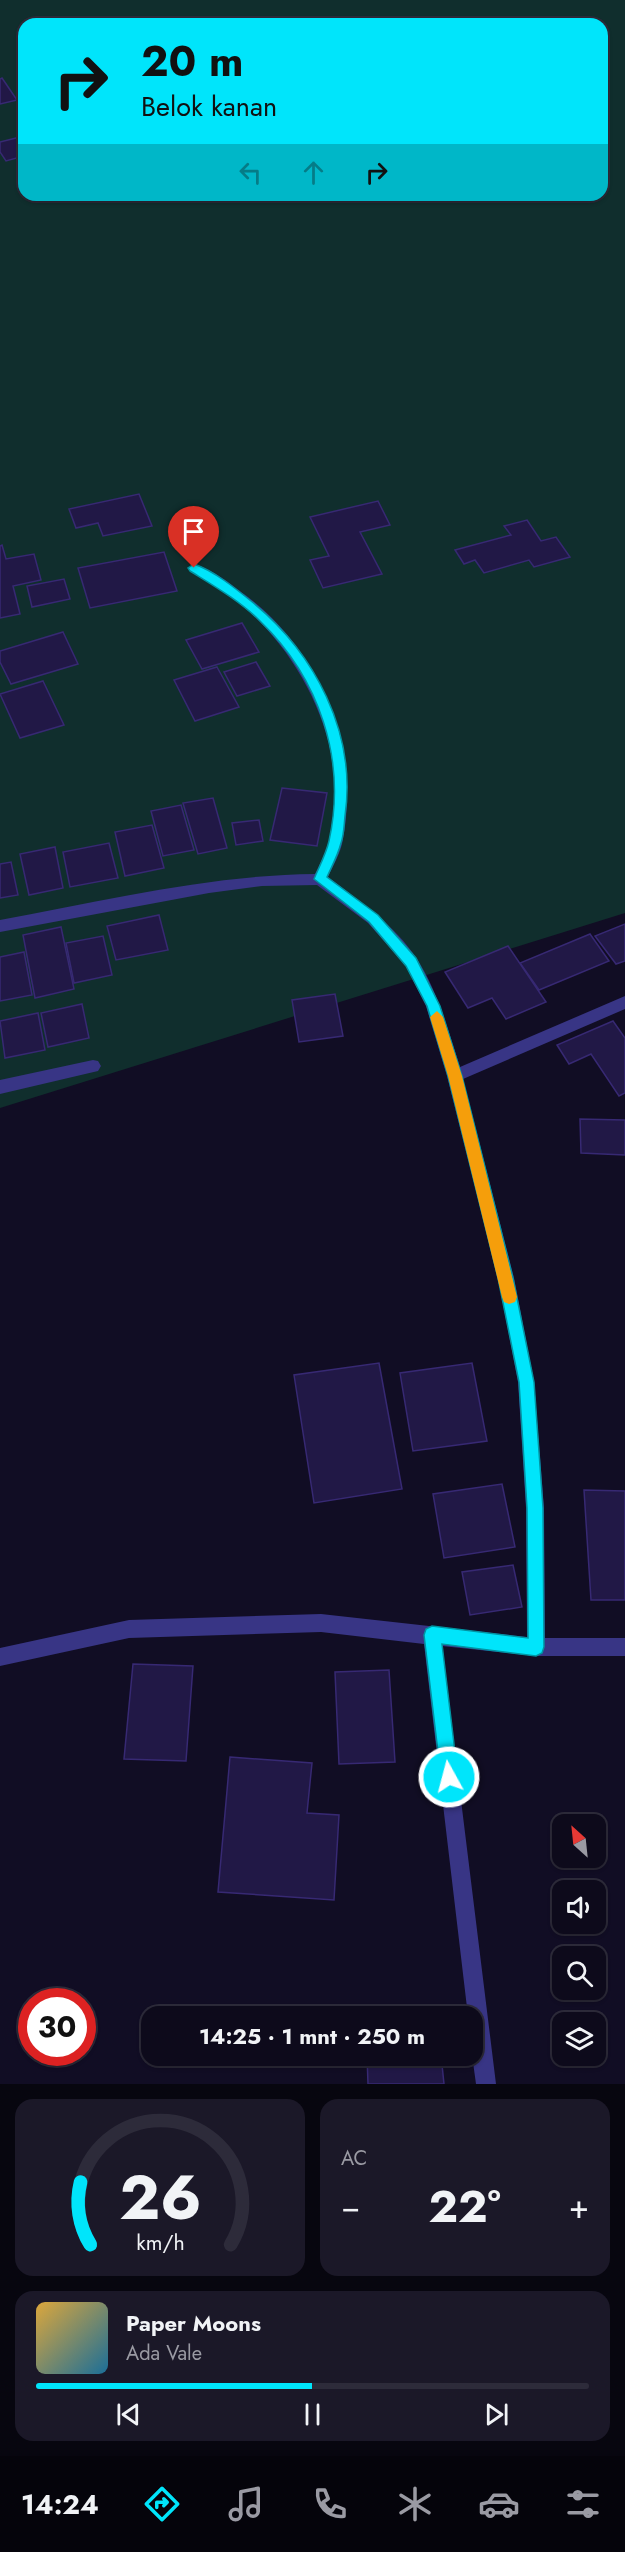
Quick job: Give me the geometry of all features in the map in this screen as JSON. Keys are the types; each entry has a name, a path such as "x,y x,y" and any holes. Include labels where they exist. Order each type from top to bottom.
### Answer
{"street":[{"path":"194,568 229,590 264,618 299,657 324,703 338,750 342,796 335,842 320,879"},
{"path":"0,926 209,887 262,880 320,879 373,919 411,962 434,1006 455,1076 506,1278 526,1382 535,1508 536,1647"},
{"path":"455,1076 625,1002"},
{"path":"0,1087 93,1066"},
{"path":"0,1657 129,1629 321,1623 536,1647 625,1647"},
{"path":"432,1635 486,2084"}],"green space":[{"path":"0,0 625,0 625,913 0,1108"}],"building":[{"path":"2,78 17,100 0,104 0,79"},
{"path":"18,138 18,158 6,161 0,152 0,142"},
{"path":"139,494 152,526 103,536 98,523 76,528 69,509"},
{"path":"378,501 390,525 360,532 382,574 323,588 310,560 329,556 310,517"},
{"path":"527,520 541,541 556,537 570,557 534,567 529,560 484,573 475,560 464,564 455,550 511,535 504,526"},
{"path":"2,545 6,559 34,554 41,580 13,586 20,614 0,618 0,546"},
{"path":"164,552 177,591 90,608 78,568"},
{"path":"64,579 70,599 32,607 27,586"},
{"path":"242,623 259,652 202,669 186,640"},
{"path":"63,632 78,664 11,684 0,662 0,651"},
{"path":"256,662 270,686 237,696 224,672"},
{"path":"217,667 239,707 195,721 174,680"},
{"path":"43,681 64,725 20,738 0,694"},
{"path":"282,788 327,793 317,846 270,840"},
{"path":"213,798 227,848 198,854 183,803"},
{"path":"181,805 194,850 163,856 151,811"},
{"path":"259,820 263,841 236,845 232,823"},
{"path":"152,825 164,868 125,876 115,832"},
{"path":"109,843 118,878 70,887 63,852"},
{"path":"55,847 63,888 29,895 20,854"},
{"path":"11,862 18,895 0,898 0,864"},
{"path":"159,915 168,950 116,960 107,926"},
{"path":"625,924 625,961 616,964 595,936"},
{"path":"61,927 74,989 35,998 23,935"},
{"path":"590,934 609,961 539,990 520,963"},
{"path":"103,936 112,975 74,983 66,943"},
{"path":"508,946 546,1002 506,1019 492,998 468,1008 445,972"},
{"path":"24,952 32,995 0,1001 0,957"},
{"path":"335,994 343,1036 299,1042 292,1000"},
{"path":"82,1004 89,1038 48,1047 41,1013"},
{"path":"38,1013 45,1050 5,1058 0,1021"},
{"path":"613,1021 625,1038 625,1093 619,1096 591,1054 569,1064 557,1045"},
{"path":"580,1119 625,1120 625,1155 581,1153"},
{"path":"379,1363 402,1489 314,1503 294,1375"},
{"path":"472,1363 487,1441 413,1451 400,1373"},
{"path":"502,1484 515,1547 444,1558 433,1494"},
{"path":"584,1490 625,1491 625,1600 591,1600"},
{"path":"513,1565 522,1607 470,1615 462,1572"},
{"path":"133,1664 193,1666 186,1761 124,1759"},
{"path":"389,1670 395,1762 339,1764 335,1672"},
{"path":"230,1757 312,1763 307,1813 339,1815 334,1900 218,1892"},
{"path":"367,2066 442,2066 444,2084 368,2084"}],"slow traffic":[{"path":"437,1017 455,1076 509,1297"}],"route":[{"path":"194,568 229,590 264,618 299,657 324,703 338,750 342,796 335,842 320,879 373,919 411,962 434,1006 455,1076 506,1278 526,1382 535,1508 536,1647 432,1635 449,1777"}]}
